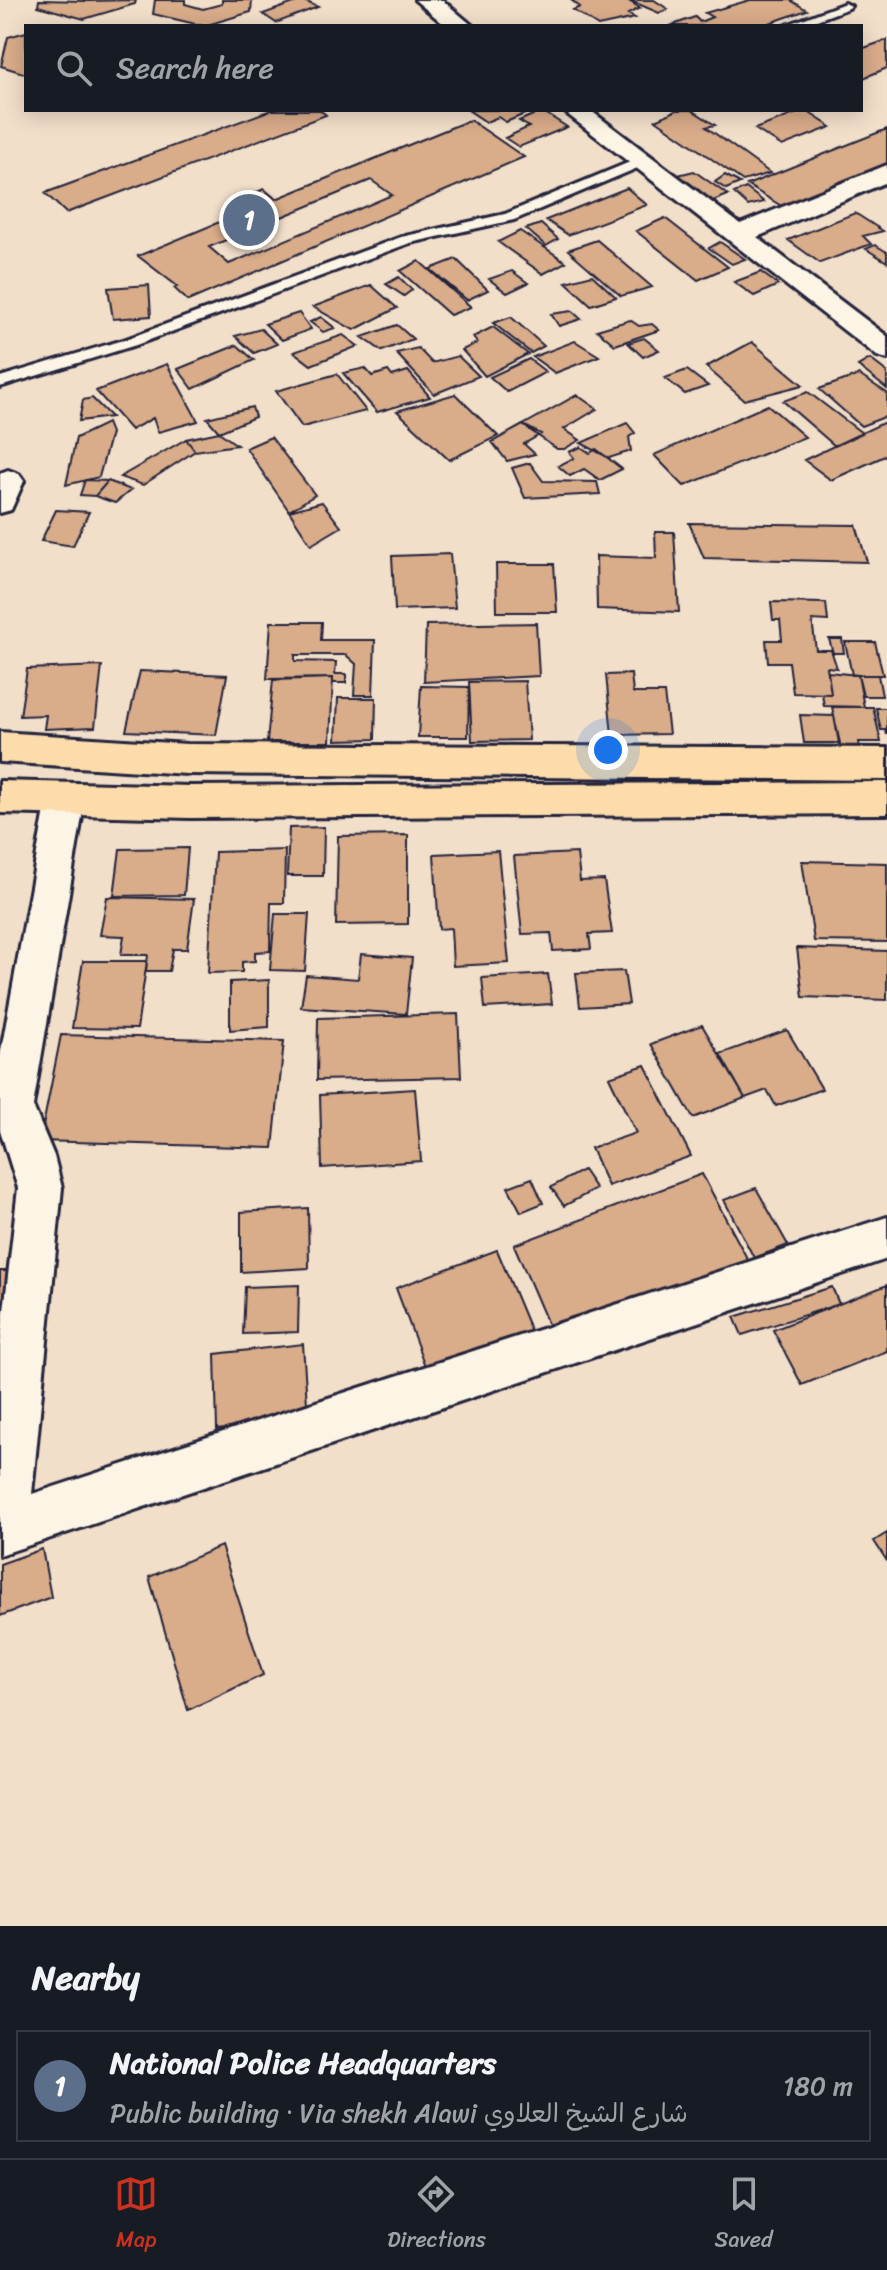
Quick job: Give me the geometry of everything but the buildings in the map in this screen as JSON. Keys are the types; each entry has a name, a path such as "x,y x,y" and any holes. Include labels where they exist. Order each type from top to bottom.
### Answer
{"highway":[{"path":"0,747 187,759 887,764"},
{"path":"0,797 205,802 887,798"}],"street":[{"path":"427,0 458,24"},
{"path":"577,112 887,350"},
{"path":"738,235 887,173"},
{"path":"66,799 12,1106 21,1137 38,1164 40,1188 2,1530 887,1238"}],"lane":[{"path":"796,24 845,6"},
{"path":"0,382 131,342 406,240 509,217 642,161"}],"place":[{"name":"National Police Headquarters","path":"249,220"}]}
